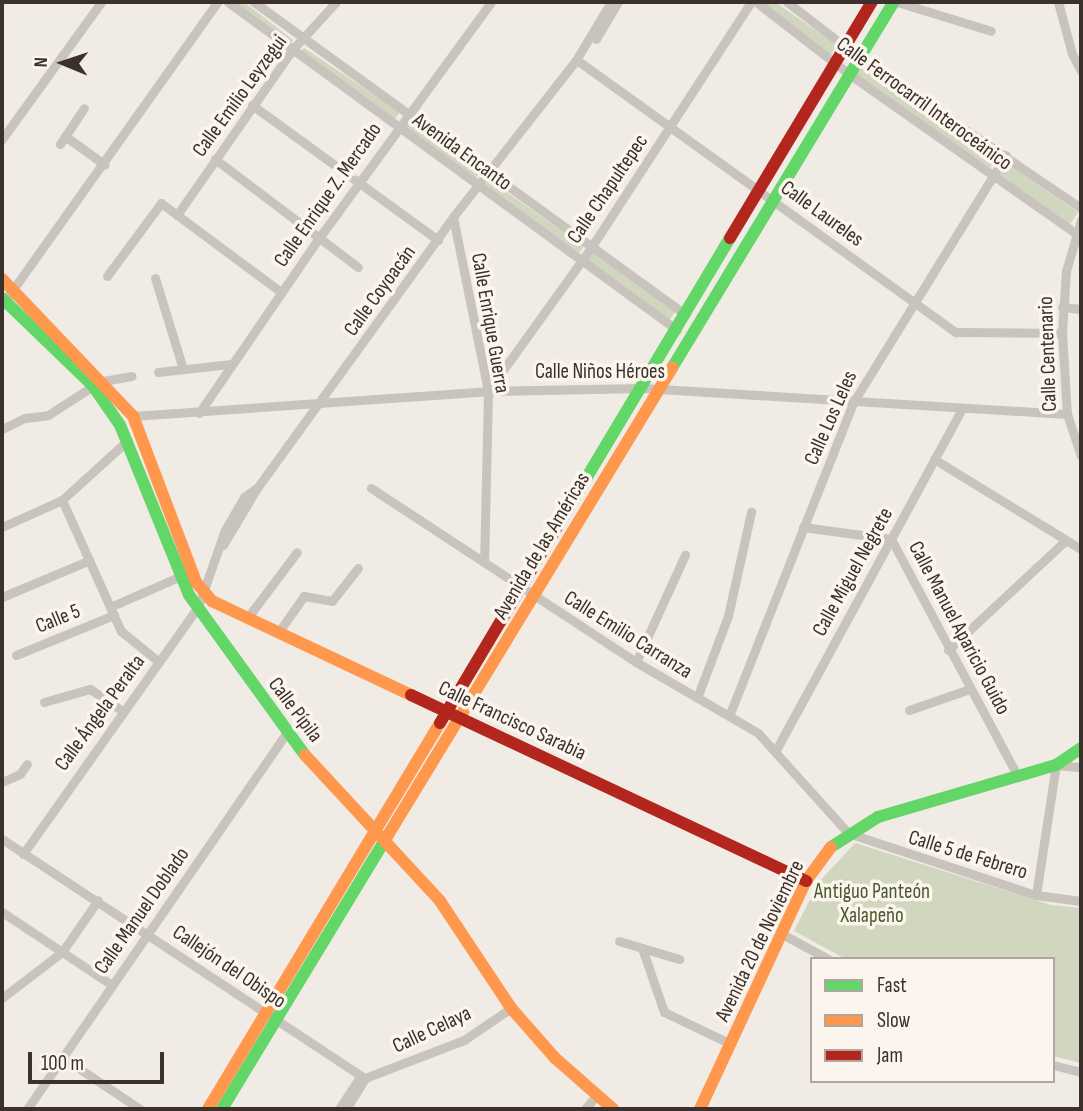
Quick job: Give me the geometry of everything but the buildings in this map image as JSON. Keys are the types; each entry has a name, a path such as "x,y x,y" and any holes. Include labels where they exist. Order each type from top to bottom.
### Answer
{"main road":[{"name":"Avenida de las Américas","path":"208,1109 272,1016 383,843 523,588 762,192 834,62 872,2"},
{"name":"Avenida de las Américas","path":"222,1109 373,832 535,598 657,388 775,204 849,74 895,2"},
{"name":"Calle Pípila","path":"2,279 98,383 128,440 181,576 198,607 287,732 373,832 440,901 511,1008 596,1096 613,1109"},
{"name":"Calle Pípila","path":"3,302 133,416 203,592"},
{"name":"Calle Francisco Sarabia","path":"203,592 248,617 280,630 452,715 806,881"},
{"name":"Avenida 20 de Noviembre","path":"700,1109 806,881 848,833 878,817 1056,765 1081,748"}],"street":[{"path":"2,139 101,2"},
{"path":"3,302 15,292 217,2"},
{"name":"Avenida Encanto","path":"228,2 677,330"},
{"name":"Avenida Encanto","path":"254,2 488,171 590,249 686,315"},
{"name":"Calle Emilio Leyzegui","path":"173,212 215,159 293,49 336,2"},
{"name":"Calle Enrique Z. Mercado","path":"200,413 230,364 319,238 491,2"},
{"name":"Calle Coyoacán","path":"534,116 576,60 611,2"},
{"name":"Calle Coyoacán","path":"203,592 223,545 257,488 477,184 581,63 618,2"},
{"name":"Calle Chapultepec","path":"488,391 590,249 751,2"},
{"name":"Calle Ferrocarril Interoceánico","path":"756,2 849,74 1074,232"},
{"name":"Calle Ferrocarril Interoceánico","path":"788,2 860,58 1081,208"},
{"path":"895,2 991,31"},
{"path":"1058,2 1081,71"},
{"name":"Calle Laureles","path":"581,63 956,332 968,335 1062,333"},
{"path":"252,105 438,240"},
{"path":"84,108 62,140 105,165"},
{"name":"Calle Los Leles","path":"729,716 854,401 1006,155"},
{"path":"215,159 358,267"},
{"path":"107,276 161,203 281,292"},
{"name":"Calle Enrique Guerra","path":"453,217 488,391 484,562"},
{"name":"Calle Centenario","path":"1081,219 1074,232 1062,307 1067,414 1081,454"},
{"path":"1072,249 1081,240"},
{"path":"155,278 183,369"},
{"path":"1062,307 1081,309"},
{"path":"158,372 230,364"},
{"path":"2,429 24,418 48,415 98,383 132,376"},
{"name":"Calle Niños Héroes","path":"133,416 488,391 643,388 961,410 1067,414"},
{"name":"Calle Miguel Negrete","path":"776,750 961,410"},
{"path":"2,526 62,500 128,440"},
{"path":"934,458 1081,549"},
{"name":"Calle Emilio Carranza","path":"371,488 535,598 636,662 729,716 776,750 848,833"},
{"path":"62,500 127,640 159,662"},
{"path":"697,698 728,616 751,512"},
{"name":"Calle Manuel Aparicio Guido","path":"803,527 891,540 1017,775"},
{"path":"948,650 1066,540"},
{"path":"248,617 297,552"},
{"path":"636,662 685,555"},
{"path":"2,597 90,560"},
{"path":"280,630 304,596 332,601 358,568"},
{"name":"Calle 5","path":"16,654 112,611 181,576"},
{"name":"Calle Ángela Peralta","path":"23,854 198,607 203,592"},
{"path":"44,702 90,689 123,711"},
{"path":"909,710 970,689"},
{"name":"Calle Manuel Doblado","path":"27,1109 287,732"},
{"path":"2,782 20,774 27,764"},
{"path":"1036,895 1056,765 1081,767"},
{"name":"Calle 5 de Febrero","path":"848,833 1036,895 1081,901"},
{"name":"Callejón del Obispo","path":"2,839 98,900 362,1078"},
{"path":"2,998 62,952 98,900"},
{"path":"4,916 112,985"},
{"path":"782,934 824,957"},
{"path":"620,941 679,959"},
{"path":"642,948 664,1012 731,1044"},
{"name":"Calle Celaya","path":"362,1078 464,1040 511,1008"},
{"path":"62,1057 140,1109"},
{"path":"1055,1066 1081,1072"},
{"path":"339,1109 362,1078"},
{"path":"346,1109 362,1078"},
{"path":"585,1109 596,1096"}],"green space":[{"path":"226,2 244,2 293,40 287,49"},
{"path":"754,2 775,2 837,45 829,57"},
{"path":"304,48 400,112 395,119 297,56"},
{"path":"860,64 998,157 990,168 853,75"},
{"path":"408,117 481,172 475,179 403,124"},
{"path":"1006,162 1078,212 1069,226 997,175"},
{"path":"489,180 584,246 579,253 485,185"},
{"path":"593,253 675,312 669,320 588,260"},
{"name":"Antiguo Panteón Xalapeño","path":"855,843 1051,905 1081,908 1081,1063 1055,1056 1055,957 842,957 794,931 819,882"}],"traffic: fast":[{"path":"672,368 894,2"},
{"path":"563,517 730,238"},
{"path":"2,298 93,386 120,425 189,595 305,755"},
{"path":"831,847 878,817 1056,765 1081,748"},
{"path":"222,1109 388,835"}],"traffic: slow":[{"path":"2,279 133,416 196,582 212,601 411,695"},
{"path":"388,835 672,368"},
{"path":"208,1109 440,723"},
{"path":"305,755 440,901 511,1008 555,1058 613,1109"},
{"path":"700,1109 806,881 831,847"}],"traffic: jam":[{"path":"730,238 872,2"},
{"path":"440,723 563,517"},
{"path":"411,695 806,881"}]}
